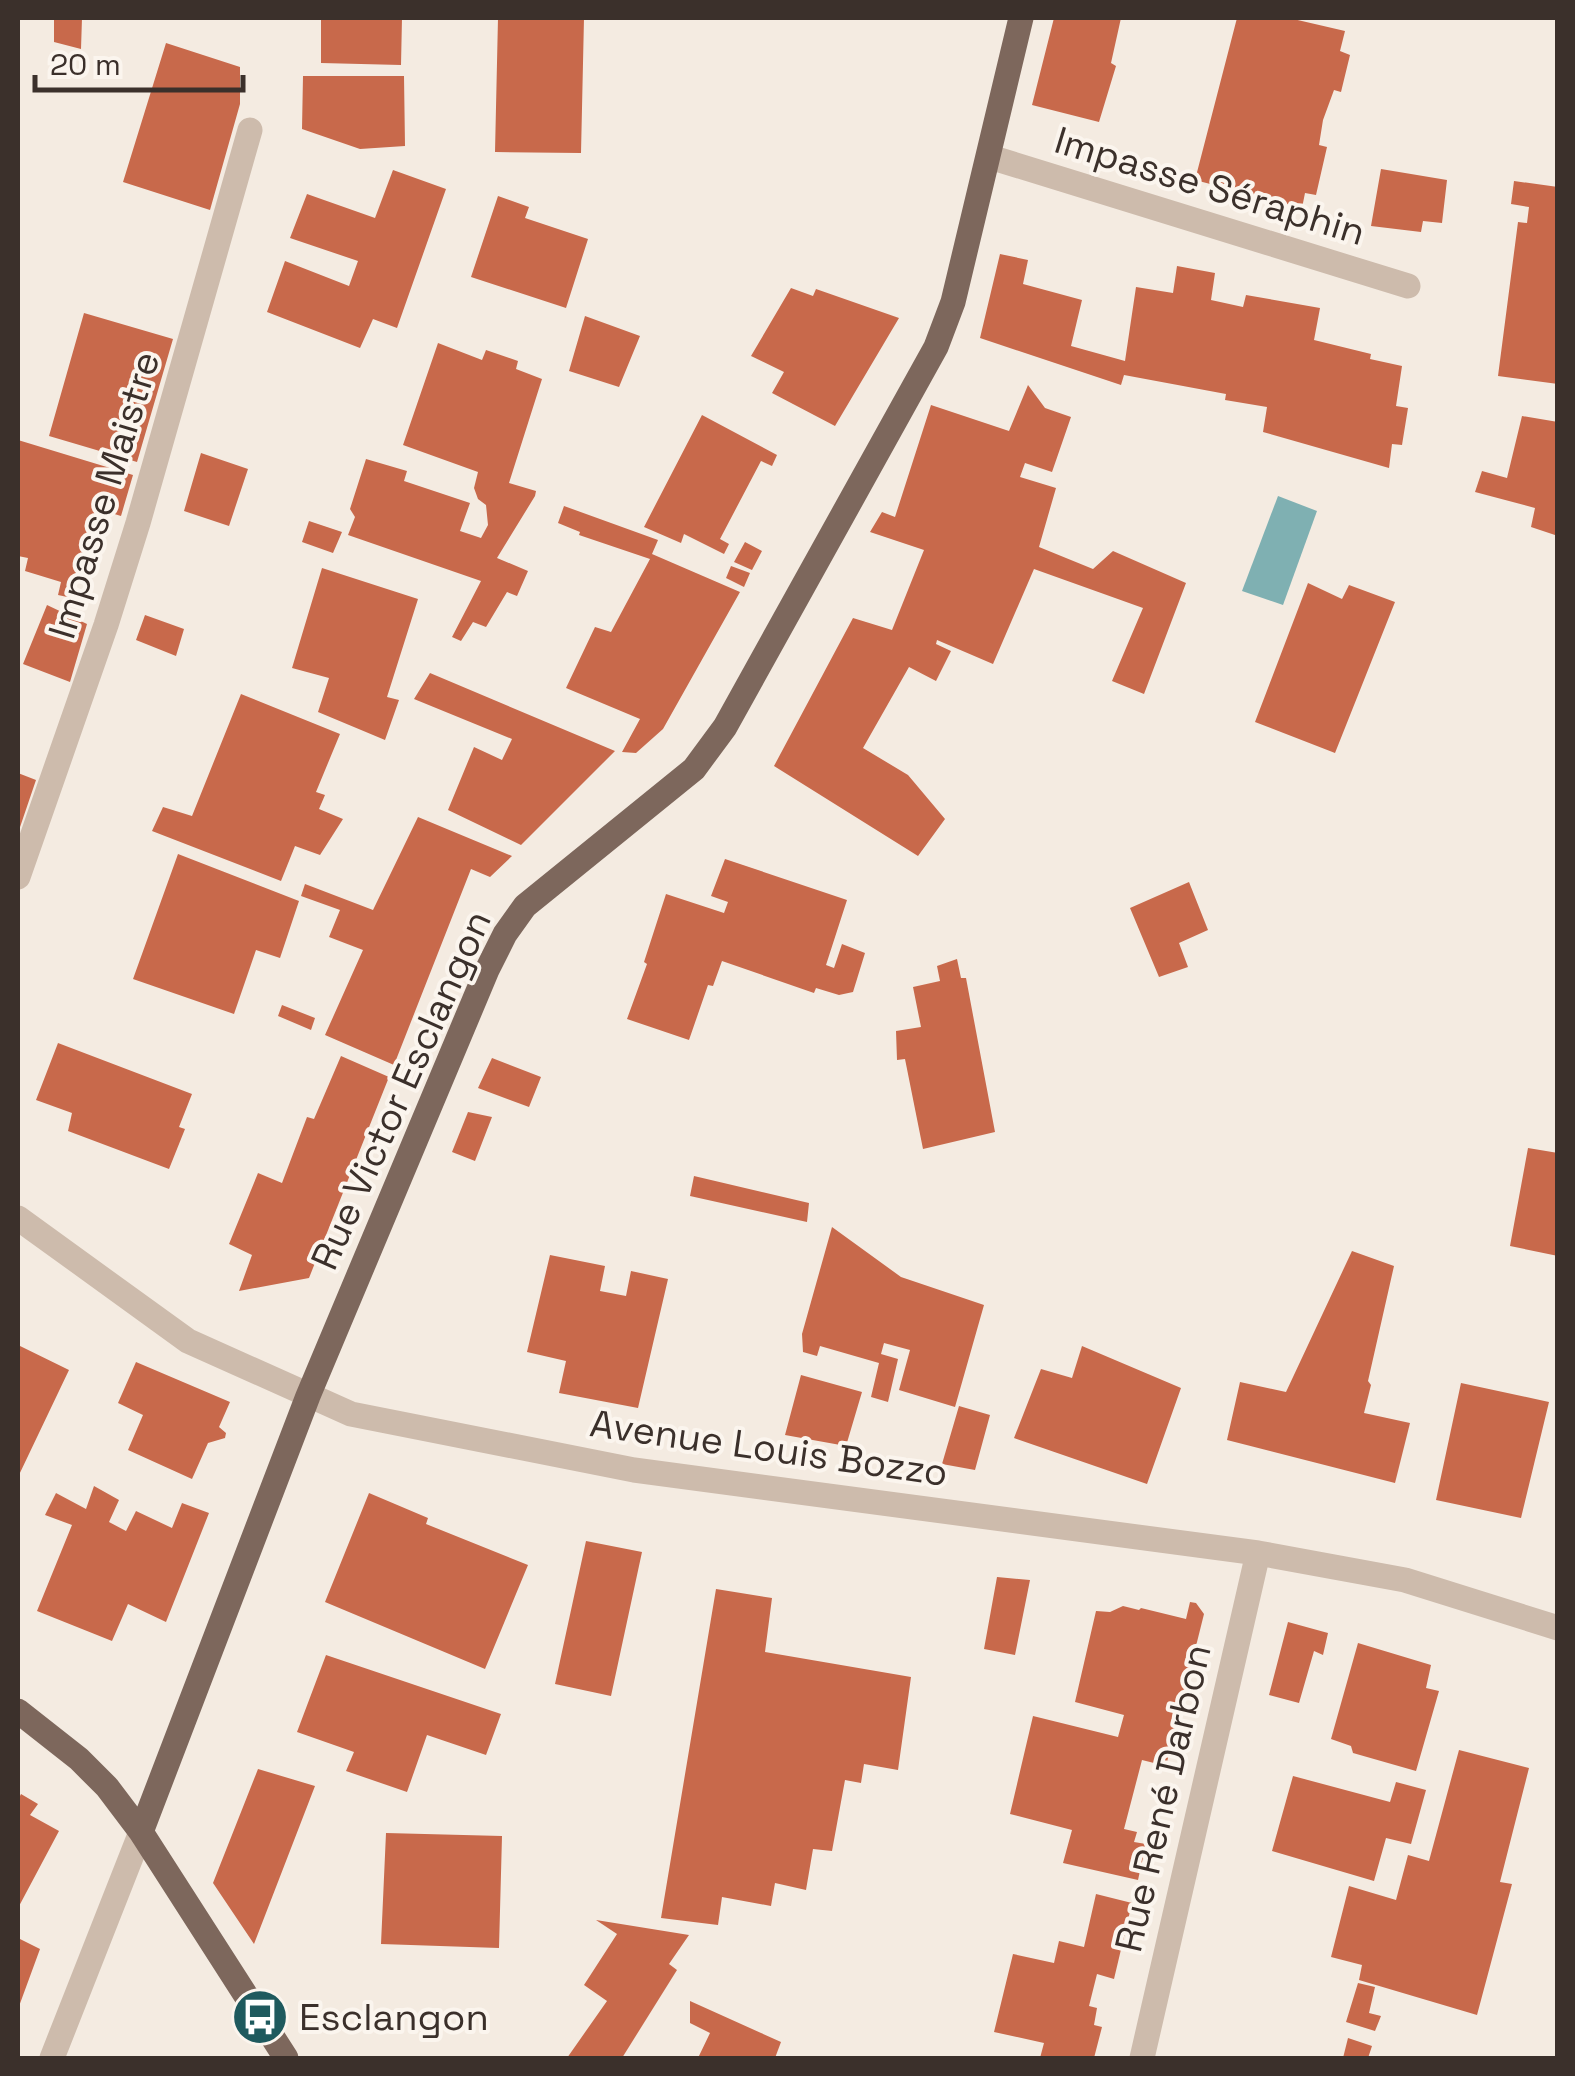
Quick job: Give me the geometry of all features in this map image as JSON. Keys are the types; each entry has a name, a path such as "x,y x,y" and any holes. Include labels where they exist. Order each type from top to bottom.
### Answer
{"main road":[{"name":"Rue Victor Esclangon","path":"141,1832 308,1396 486,970 505,934 525,906 694,769 725,727 936,346 953,302 1021,18"},
{"path":"18,1711 79,1759 141,1832 286,2058"}],"street":[{"name":"Impasse Maistre","path":"18,878 127,557 250,130"},
{"name":"Impasse Séraphin","path":"990,158 1408,286"},
{"name":"Avenue Louis Bozzo","path":"18,1218 188,1341 351,1414 634,1470 1258,1553 1404,1580 1558,1628"},
{"name":"Rue René Darbon","path":"1142,2058 1258,1553"},
{"path":"52,2058 141,1832"}],"water":[{"path":"1278,496 1317,511 1283,605 1242,591"}],"building":[{"path":"54,18 82,18 81,49 54,42"},
{"path":"321,18 402,18 401,65 321,63"},
{"path":"498,18 584,18 581,153 495,152"},
{"path":"1054,18 1121,18 1111,63 1116,66 1099,122 1032,105"},
{"path":"1237,18 1289,18 1345,31 1340,51 1350,55 1341,92 1334,90 1323,120 1319,145 1327,147 1316,195 1305,193 1302,208 1195,180"},
{"path":"166,43 240,67 240,104 210,210 123,182"},
{"path":"303,76 404,76 405,146 360,149 302,129"},
{"path":"1381,169 1447,180 1442,223 1423,221 1421,232 1371,226"},
{"path":"393,170 446,189 397,328 373,319 360,348 267,312 285,261 349,286 358,261 290,238 307,194 375,218"},
{"path":"1514,181 1558,187 1558,384 1498,376 1518,222 1527,223 1529,207 1511,204"},
{"path":"498,196 529,207 525,218 588,239 566,308 471,277"},
{"path":"1000,254 1028,260 1023,284 1082,300 1071,346 1125,361 1136,287 1173,293 1177,266 1215,273 1211,300 1243,307 1246,295 1320,308 1314,340 1402,366 1396,406 1408,408 1402,445 1392,444 1389,468 1263,432 1267,407 1225,400 1226,394 1124,375 1121,385 980,338"},
{"path":"791,288 813,296 816,289 899,318 835,426 772,393 784,372 751,356"},
{"path":"84,313 173,339 137,462 49,436"},
{"path":"585,316 640,336 619,387 569,371"},
{"path":"438,343 482,360 486,350 518,361 516,369 542,379 509,483 536,491 535,496 497,558 528,571 517,596 507,592 486,627 473,622 461,641 452,637 481,581 348,535 355,517 350,509 366,459 407,471 404,481 470,503 460,531 481,538 488,525 486,505 478,499 474,488 478,472 403,445"},
{"path":"1028,385 1045,408 1071,417 1052,472 1025,463 1020,477 1056,488 1039,547 1093,569 1113,551 1186,583 1144,694 1112,681 1143,608 1034,569 993,664 937,640 936,644 951,651 936,681 909,667 863,748 908,775 945,819 918,856 774,766 853,618 892,630 924,550 870,532 882,512 895,517 931,405 1009,431"},
{"path":"702,415 777,455 772,466 761,461 720,539 729,544 724,554 684,534 681,543 644,527"},
{"path":"1522,416 1558,422 1558,536 1531,527 1535,508 1475,492 1482,471 1507,478"},
{"path":"18,440 133,475 121,516 98,509 72,598 58,595 61,582 25,571 28,558 18,556"},
{"path":"201,453 248,469 229,526 184,511"},
{"path":"564,506 658,540 652,554 740,592 663,729 636,753 622,752 640,719 566,688 595,627 611,632 650,559 579,535 580,532 558,523"},
{"path":"309,521 342,532 333,553 302,542"},
{"path":"745,542 762,551 752,570 734,562"},
{"path":"731,566 750,573 744,587 726,578"},
{"path":"322,568 418,599 387,697 399,700 385,740 318,712 329,678 292,668"},
{"path":"1308,583 1342,599 1349,585 1395,602 1335,753 1255,722"},
{"path":"47,605 87,624 70,682 23,664"},
{"path":"145,615 184,629 176,656 136,640"},
{"path":"430,673 615,751 521,845 448,810 474,747 502,760 512,739 414,699"},
{"path":"241,694 340,734 316,792 325,795 319,809 343,819 320,855 295,846 281,881 152,831 163,807 192,816"},
{"path":"18,773 36,780 18,833"},
{"path":"418,817 512,856 490,877 471,869 394,1065 325,1035 363,950 329,937 340,910 301,896 305,884 373,910"},
{"path":"178,854 299,901 280,958 256,950 234,1014 133,979"},
{"path":"725,859 847,900 826,965 834,968 842,944 865,953 853,992 839,995 816,988 814,993 722,961 713,986 708,985 689,1040 627,1019 666,894 724,913 728,902 711,896"},
{"path":"1189,882 1208,930 1179,943 1188,967 1159,977 1130,908"},
{"path":"957,959 961,978 966,978 995,1132 923,1149 905,1059 897,1060 896,1031 921,1027 913,987 940,981 937,966"},
{"path":"282,1005 315,1018 311,1030 278,1016"},
{"path":"58,1043 192,1094 179,1127 185,1129 169,1169 68,1131 72,1113 36,1100"},
{"path":"341,1056 389,1077 309,1278 239,1291 252,1255 229,1244 258,1173 282,1183 307,1117 314,1119"},
{"path":"492,1058 541,1077 529,1107 478,1088"},
{"path":"468,1112 492,1117 475,1161 452,1152"},
{"path":"1528,1148 1558,1153 1558,1256 1510,1246"},
{"path":"694,1176 809,1203 807,1222 690,1196"},
{"path":"832,1227 901,1277 984,1305 955,1407 899,1390 910,1350 884,1343 881,1354 898,1359 888,1402 871,1397 879,1363 820,1346 817,1356 803,1352 802,1334"},
{"path":"1352,1251 1394,1266 1364,1413 1410,1423 1395,1483 1227,1440 1240,1382 1286,1392"},
{"path":"550,1255 605,1266 600,1291 626,1296 631,1271 668,1279 638,1408 559,1393 566,1361 527,1352"},
{"path":"18,1345 69,1370 18,1477"},
{"path":"1082,1346 1181,1388 1147,1484 1014,1438 1041,1369 1072,1378"},
{"path":"136,1362 230,1402 219,1427 226,1433 225,1438 208,1443 192,1479 128,1450 143,1415 118,1403"},
{"path":"801,1375 862,1392 846,1446 785,1435"},
{"path":"1461,1383 1549,1402 1521,1518 1436,1500"},
{"path":"959,1406 990,1415 975,1470 942,1464"},
{"path":"94,1486 119,1500 109,1522 126,1531 136,1511 172,1528 182,1503 209,1513 166,1622 128,1604 112,1641 37,1611 72,1525 45,1515 56,1493 86,1509"},
{"path":"369,1493 428,1518 426,1524 528,1565 485,1669 325,1602"},
{"path":"586,1541 642,1552 611,1696 555,1684"},
{"path":"997,1577 1030,1580 1015,1655 984,1649"},
{"path":"716,1589 772,1598 765,1652 911,1677 898,1770 864,1764 861,1783 845,1780 832,1851 813,1849 806,1890 775,1883 771,1906 722,1897 718,1925 661,1918"},
{"path":"1190,1602 1196,1603 1204,1614 1166,1766 1142,1760 1124,1829 1137,1832 1134,1842 1146,1844 1138,1880 1063,1863 1072,1830 1010,1814 1033,1716 1118,1737 1124,1715 1075,1702 1096,1611 1110,1612 1123,1606 1186,1619"},
{"path":"1288,1622 1328,1633 1323,1655 1314,1651 1299,1703 1269,1695"},
{"path":"1358,1643 1431,1665 1426,1688 1439,1691 1416,1771 1353,1753 1351,1746 1331,1739"},
{"path":"326,1655 501,1714 486,1755 427,1735 407,1792 346,1771 354,1752 297,1732"},
{"path":"1459,1750 1529,1768 1500,1882 1512,1884 1477,2015 1359,1980 1362,1965 1331,1957 1349,1886 1396,1900 1408,1855 1429,1861"},
{"path":"258,1769 315,1786 254,1944 213,1883"},
{"path":"1293,1776 1390,1802 1396,1782 1426,1790 1411,1844 1386,1838 1374,1881 1272,1851"},
{"path":"21,1794 38,1804 30,1815 59,1831 18,1908 18,1800"},
{"path":"386,1833 502,1836 499,1948 381,1944"},
{"path":"1096,1894 1132,1903 1114,1979 1097,1974 1089,2006 1097,2008 1094,2025 1102,2027 1094,2058 1040,2058 1044,2043 994,2032 1013,1954 1054,1963 1059,1941 1084,1947"},
{"path":"596,1920 689,1935 669,1964 677,1970 622,2058 567,2058 607,2001 584,1985 617,1934"},
{"path":"18,1938 40,1949 18,2009"},
{"path":"1358,1983 1375,1987 1369,2013 1381,2016 1375,2031 1346,2022"},
{"path":"690,2001 781,2042 775,2058 698,2058 710,2033 690,2023"},
{"path":"1348,2038 1372,2046 1368,2058 1343,2058"}],"place":[{"name":"Esclangon","path":"260,2017"}]}
